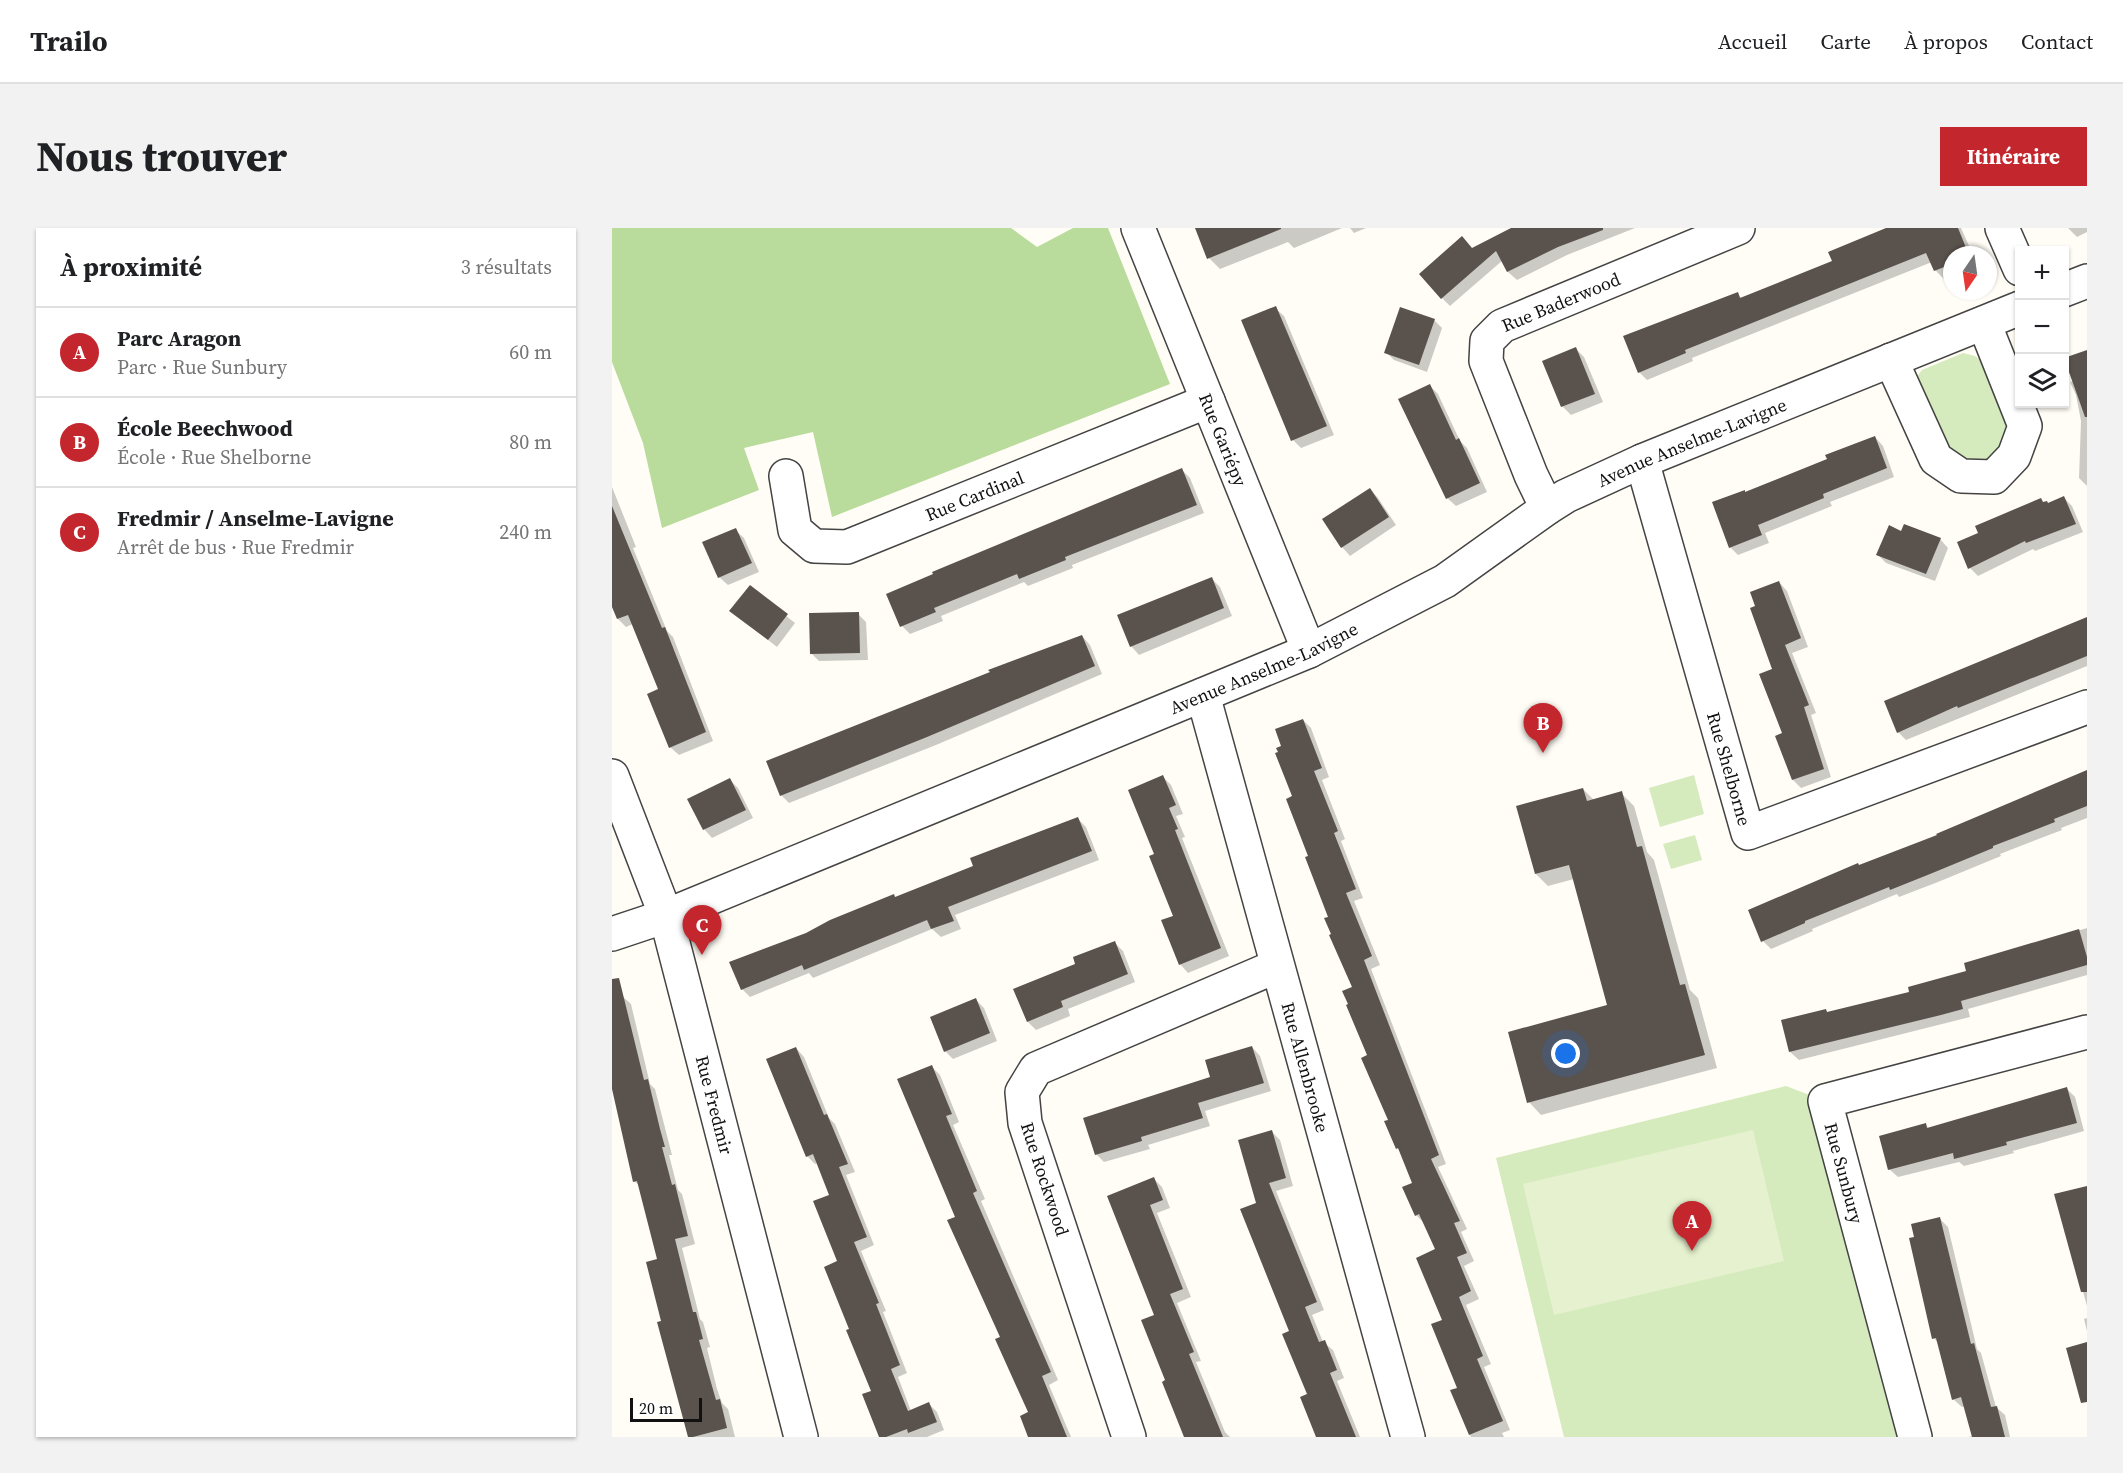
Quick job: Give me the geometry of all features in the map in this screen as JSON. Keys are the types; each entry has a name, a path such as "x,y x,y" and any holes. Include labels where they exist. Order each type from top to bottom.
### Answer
{"street":[{"name":"Rue Gariépy","path":"1138,228 1309,651"},
{"name":"Rue Baderwood","path":"1547,508 1531,475 1486,362 1487,341 1502,326 1738,228"},
{"path":"2002,228 2015,259"},
{"path":"2069,288 2087,281"},
{"name":"Avenue Anselme-Lavigne","path":"612,934 666,916 1309,651 1445,581 1566,496 1642,461 2015,311"},
{"path":"1891,360 1936,459 1961,476 1994,477 2014,456 2025,426 1984,323"},
{"name":"Rue Cardinal","path":"786,476 795,530 814,546 847,547 1208,401"},
{"name":"Rue Shelborne","path":"1642,461 1749,833 2087,707"},
{"name":"Rue Allenbrooke","path":"1203,695 1408,1437"},
{"name":"Rue Fredmir","path":"612,776 666,916 801,1437"},
{"name":"Rue Rockwood","path":"1129,1437 1025,1123 1022,1092 1036,1069 1277,966"},
{"name":"Rue Sunbury","path":"1915,1437 1825,1101 2087,1032"}],"green space":[{"path":"612,228 1011,228 1037,247 1073,228 1108,228 1170,384 832,517 813,432 744,448 759,490 662,528 643,443 612,362"},
{"path":"1963,353 1975,356 1985,363 2014,432 1993,458 1979,465 1944,451 1915,379 1922,370"},
{"path":"1694,775 1704,814 1660,827 1649,788"},
{"path":"1695,835 1702,860 1671,869 1663,844"},
{"path":"1786,1086 1825,1101 1915,1437 1564,1437 1496,1158"},
{"path":"1753,1130 1784,1261 1554,1315 1523,1184"}],"building":[{"path":"1195,228 1281,228 1281,229 1207,259"},
{"path":"1511,228 1603,228 1603,230 1558,247 1507,272 1496,251 1441,299 1419,274 1462,236 1472,248"},
{"path":"1886,228 1958,228 1965,246 1943,246 1943,268 1934,271 1926,253 1685,350 1686,353 1638,373 1623,336 1738,292 1740,298 1832,261 1828,252"},
{"path":"1276,306 1327,426 1291,441 1241,320"},
{"path":"1400,307 1435,319 1419,365 1384,353"},
{"path":"1576,347 1595,394 1561,407 1542,361"},
{"path":"2087,350 2087,417 2085,417 2069,372 2069,356"},
{"path":"1430,384 1456,440 1459,438 1480,483 1446,499 1398,399"},
{"path":"1875,436 1887,468 1823,494 1824,498 1758,525 1762,535 1729,548 1712,502 1745,490 1745,492 1827,459 1825,455"},
{"path":"1182,468 1197,505 1065,557 1066,560 1019,579 1017,574 934,608 936,612 900,627 886,594 933,574 932,572"},
{"path":"1370,488 1389,517 1341,548 1322,519"},
{"path":"2064,496 2076,524 2026,543 2025,541 1968,569 1957,542 1978,533 1975,526 2041,498 2043,502 2048,503"},
{"path":"612,506 662,628 665,627 706,732 669,748 647,694 658,689 628,615 617,619 612,607"},
{"path":"1904,524 1941,538 1926,574 1876,555 1889,525 1901,531"},
{"path":"736,528 752,563 718,578 702,542"},
{"path":"1212,577 1224,608 1130,647 1117,615"},
{"path":"1779,581 1801,638 1785,645 1809,705 1804,707 1824,769 1792,780 1775,736 1782,733 1759,674 1772,669 1750,608 1755,606 1750,592"},
{"path":"750,585 788,614 768,640 729,611"},
{"path":"859,612 860,653 810,654 809,613"},
{"path":"2087,617 2087,656 1958,708 1957,706 1897,733 1884,701"},
{"path":"1082,635 1095,666 780,796 766,761 990,672 988,670"},
{"path":"1303,719 1322,768 1314,771 1338,831 1334,833 1356,889 1346,893 1372,956 1364,960 1439,1155 1431,1159 1460,1221 1454,1223 1467,1253 1457,1257 1471,1291 1459,1297 1483,1356 1477,1359 1503,1421 1469,1435 1450,1390 1457,1388 1431,1324 1442,1320 1416,1258 1435,1249 1419,1214 1415,1216 1402,1187 1412,1183 1384,1121 1388,1120 1361,1058 1367,1055 1342,991 1352,987 1329,935 1331,934 1324,918 1328,917 1286,799 1292,796 1275,753 1278,752 1276,748 1281,746 1275,729"},
{"path":"2087,770 2087,806 2054,819 2055,822 1993,846 1993,848 1890,890 1889,887 1805,921 1805,923 1761,942 1748,910 1858,863 1859,865 1937,835"},
{"path":"1163,775 1176,805 1169,808 1178,829 1175,830 1221,948 1179,965 1161,920 1173,916 1149,856 1154,854 1128,790"},
{"path":"730,778 746,810 703,830 687,799"},
{"path":"1583,788 1587,801 1622,791 1637,847 1642,846 1680,985 1685,984 1705,1055 1527,1103 1508,1032 1607,1005 1569,865 1535,874 1516,806"},
{"path":"1078,817 1092,851 948,907 954,921 931,929 927,920 804,970 802,965 741,990 729,962 806,933 830,920 894,894 895,897 973,866 970,858"},
{"path":"2079,929 2087,965 1961,1001 1963,1009 1789,1052 1781,1020 1826,1009 1827,1012 1909,992 1908,987 1966,971 1964,963"},
{"path":"1115,941 1128,974 1061,1001 1063,1007 1027,1022 1013,989 1075,964 1073,957"},
{"path":"619,978 644,1080 648,1079 672,1185 675,1184 688,1236 675,1239 693,1312 696,1312 703,1339 699,1340 716,1400 720,1399 727,1428 693,1437 688,1437 657,1322 661,1321 646,1262 657,1259 637,1181 633,1182 612,1089 612,979"},
{"path":"976,998 990,1033 944,1052 930,1017"},
{"path":"1252,1046 1264,1083 1198,1103 1203,1118 1141,1137 1142,1141 1095,1155 1083,1118 1210,1077 1205,1060"},
{"path":"796,1047 824,1115 827,1114 848,1164 839,1167 867,1237 854,1242 879,1303 876,1304 900,1365 891,1369 908,1411 929,1402 937,1422 908,1433 907,1429 886,1437 879,1437 862,1394 871,1391 824,1267 837,1261 813,1201 829,1195 813,1154 806,1157 766,1059"},
{"path":"932,1065 952,1114 946,1116 977,1191 973,1193 1051,1372 1042,1376 1067,1437 1028,1437 1020,1416 1028,1412 995,1339 1000,1337 947,1220 955,1217 897,1079"},
{"path":"2067,1087 2077,1123 1954,1159 1953,1153 1888,1170 1879,1136 1926,1123 1927,1128"},
{"path":"1272,1130 1286,1178 1269,1183 1317,1302 1305,1307 1319,1342 1325,1340 1337,1370 1330,1373 1356,1437 1316,1437 1300,1397 1307,1394 1282,1334 1289,1331 1240,1209 1256,1203 1238,1140"},
{"path":"1154,1177 1163,1200 1150,1205 1183,1289 1170,1294 1194,1352 1189,1354 1223,1437 1184,1437 1162,1382 1165,1380 1141,1320 1154,1315 1107,1196"},
{"path":"2087,1186 2087,1292 2081,1292 2054,1194"},
{"path":"1940,1217 1971,1344 1974,1343 1991,1407 1997,1406 2005,1437 1972,1437 1961,1397 1952,1400 1936,1338 1932,1339 1909,1238 1914,1237 1911,1224"},
{"path":"2087,1342 2087,1402 2081,1403 2066,1348"}],"place":[{"name":"École Beechwood","path":"1543,753"},
{"name":"Fredmir / Anselme-Lavigne","path":"702,955"},
{"name":"Parc Aragon","path":"1692,1251"}]}
